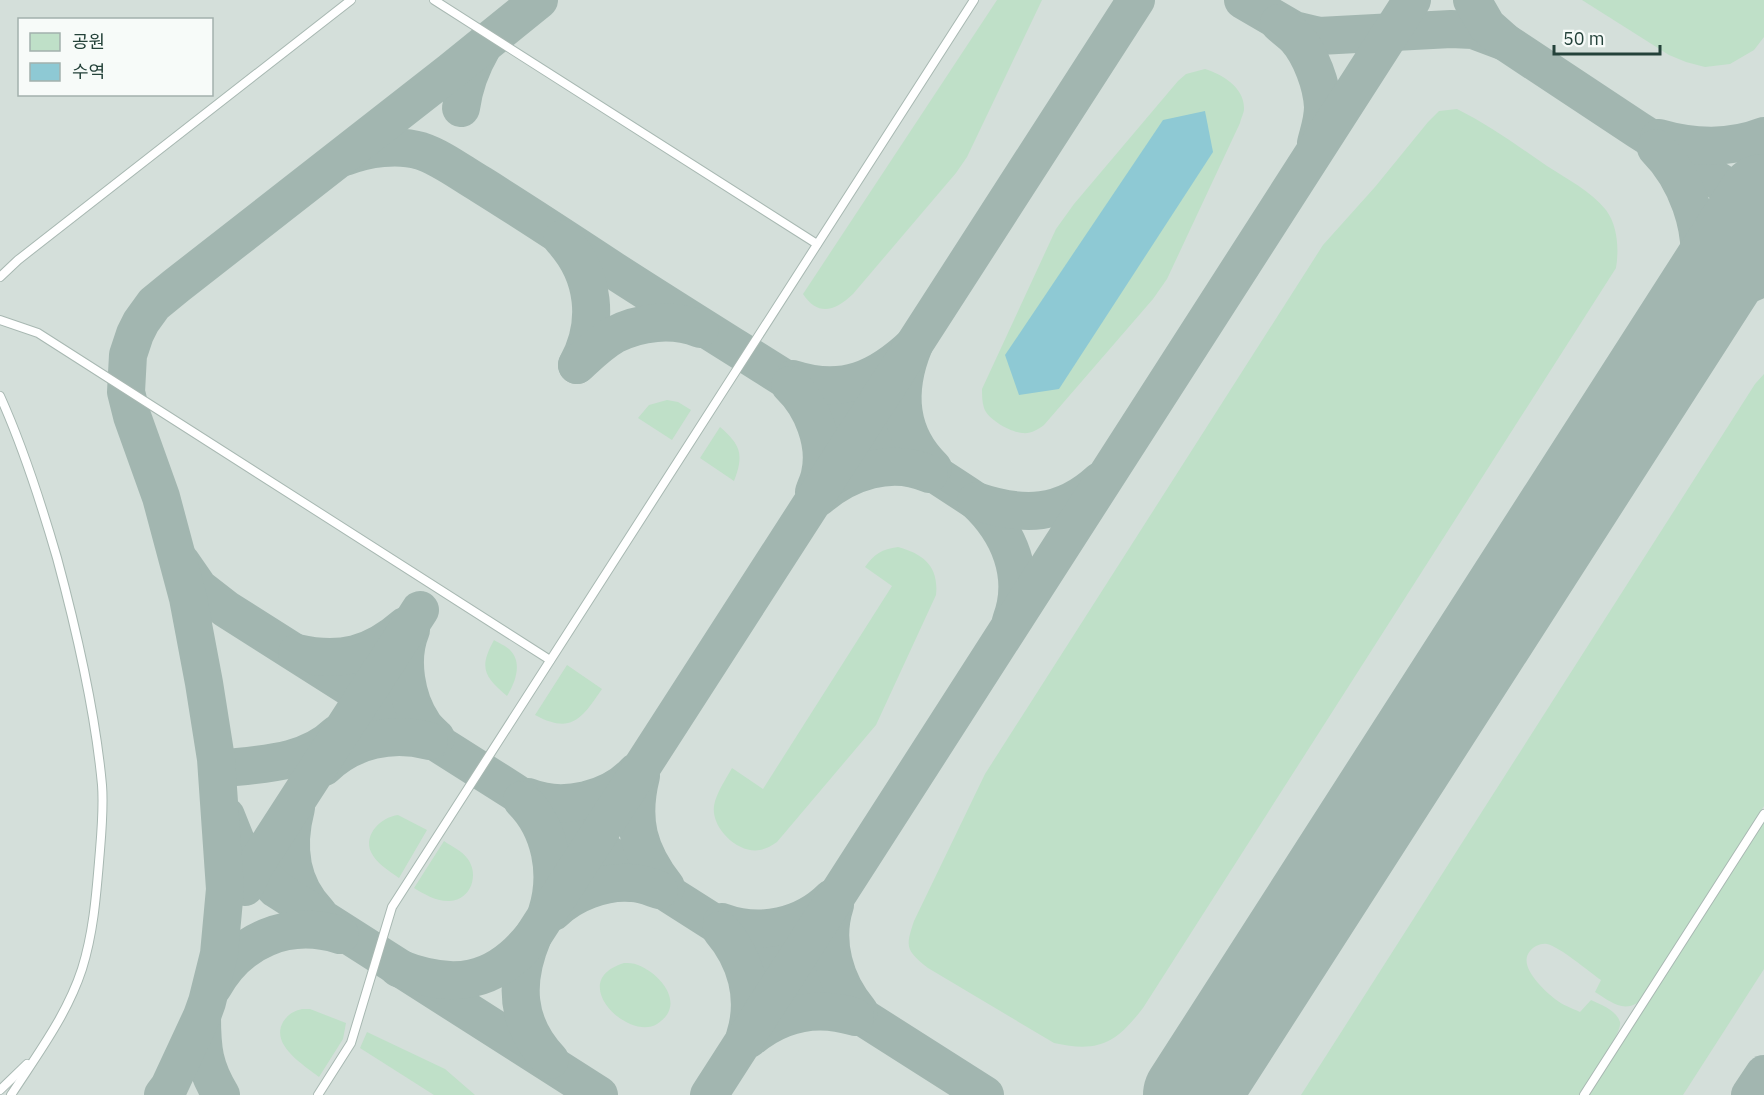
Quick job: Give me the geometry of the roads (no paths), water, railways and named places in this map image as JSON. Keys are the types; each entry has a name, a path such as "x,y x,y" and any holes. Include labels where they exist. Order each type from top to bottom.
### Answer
{"lane":[{"path":"0,277 18,260 351,0"},
{"path":"434,0 817,244"},
{"path":"318,1095 351,1043 392,907 974,0"},
{"path":"0,320 38,333 550,660"},
{"path":"0,396 32,473 63,581 86,683 102,786 96,903 89,942 73,993 57,1023 11,1095"},
{"path":"1584,1095 1764,814"},
{"path":"0,1090 39,1052"}],"water":[{"path":"1205,111 1213,152 1059,389 1019,395 1005,355 1163,120"}]}
